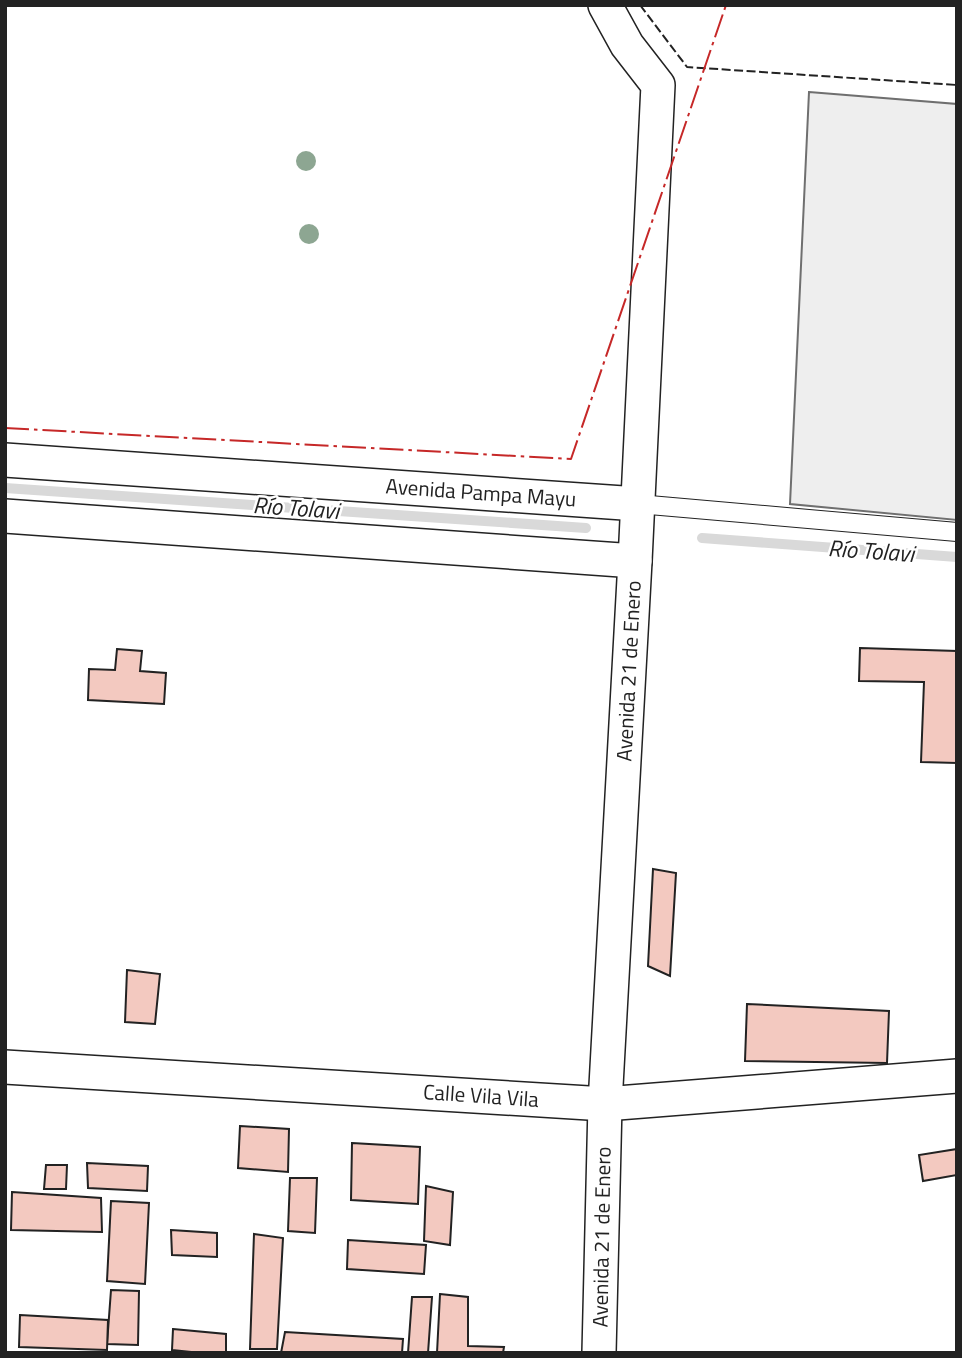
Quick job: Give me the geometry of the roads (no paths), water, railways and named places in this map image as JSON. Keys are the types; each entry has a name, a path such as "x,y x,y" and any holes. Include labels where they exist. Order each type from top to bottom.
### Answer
{"street":[{"name":"Avenida 21 de Enero","path":"599,1353 605,1104 658,85 628,46 605,5"},
{"name":"Avenida Pampa Mayu","path":"5,460 638,504"},
{"path":"5,516 635,561"},
{"name":"Calle Vila Vila","path":"5,1067 605,1104 957,1076"}],"lane":[{"name":"Avenida Pampa Mayu","path":"638,504 957,532"}],"waterway":[{"name":"Río Tolavi","path":"5,488 586,528"},
{"name":"Río Tolavi","path":"702,538 957,557"}]}
